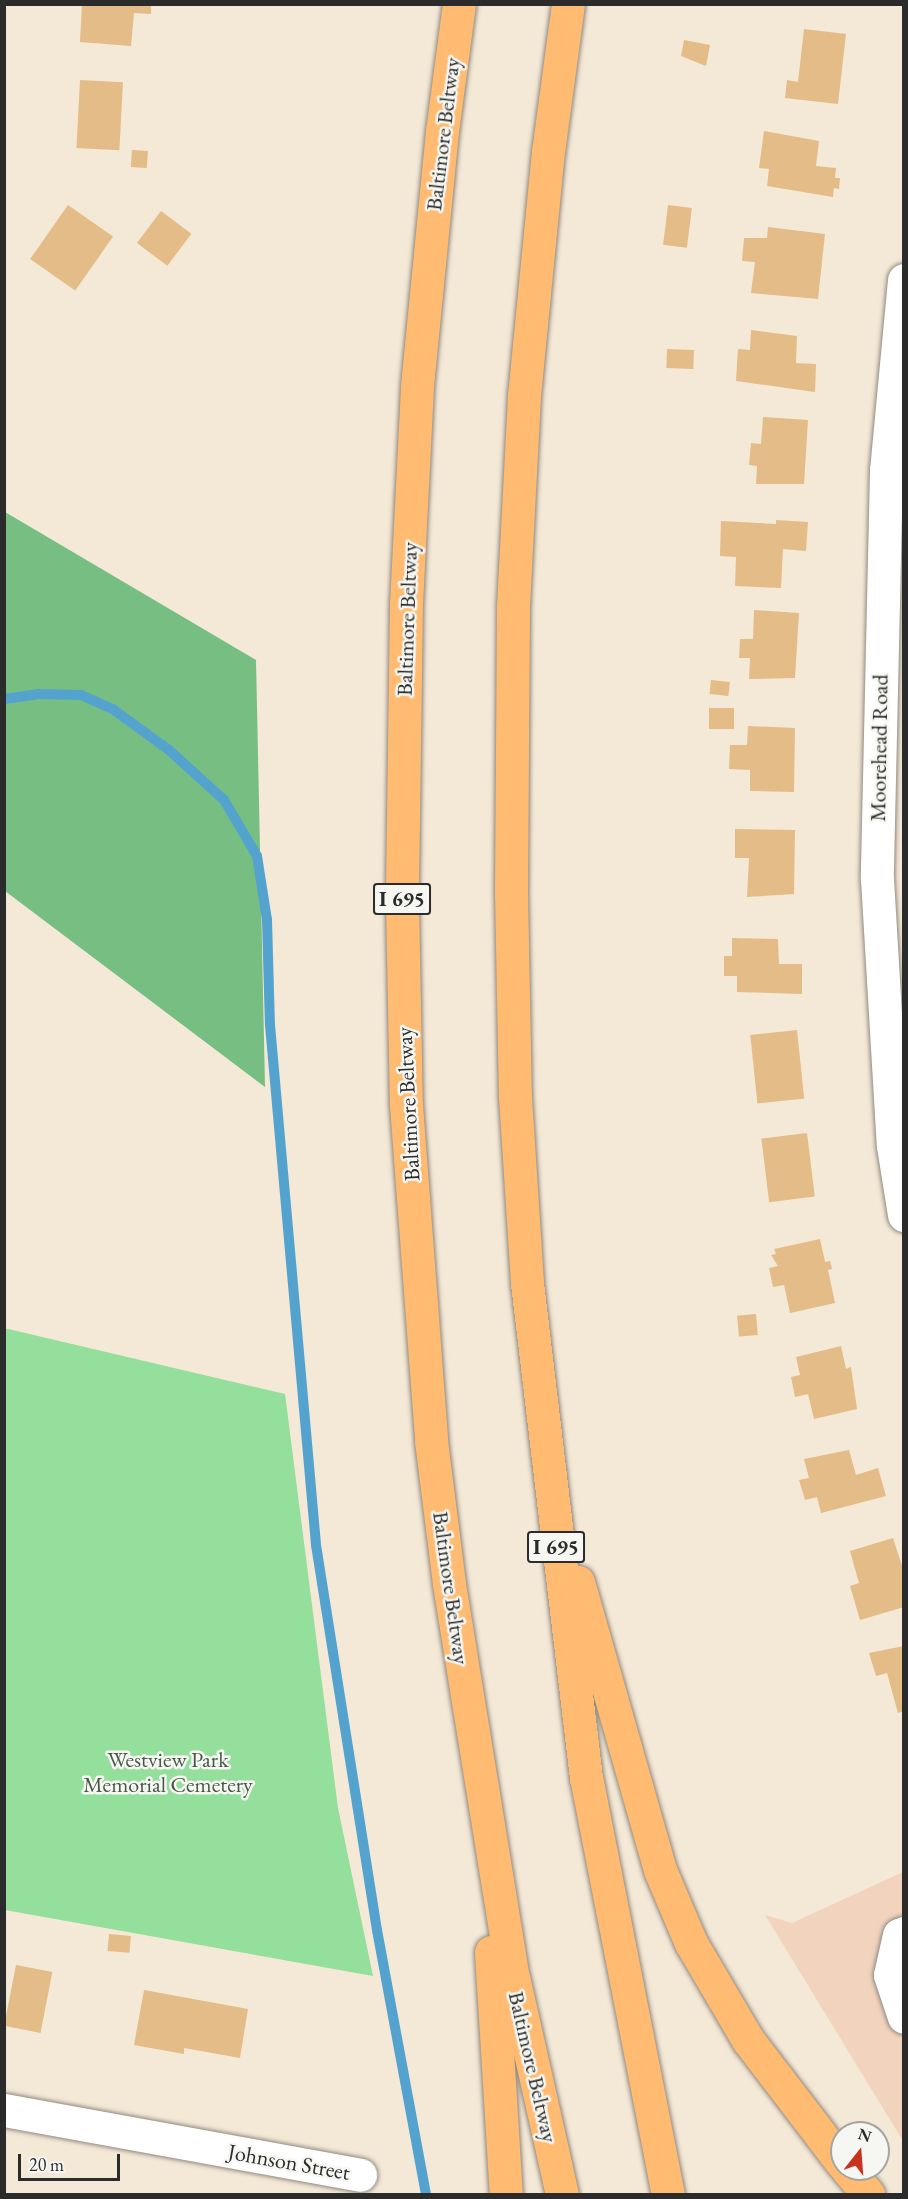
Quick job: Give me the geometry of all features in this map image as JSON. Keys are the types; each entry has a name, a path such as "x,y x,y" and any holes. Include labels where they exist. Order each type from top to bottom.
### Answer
{"highway":[{"name":"Baltimore Beltway","path":"459,4 417,387 406,603 402,902 406,1106 431,1441 482,1791 513,1977 562,2194"},
{"name":"I 695","path":"568,4 548,151 525,384 513,606 511,892 515,1097 527,1283 547,1466 586,1777 668,2194"},
{"path":"547,1466 620,1738 669,1891 691,1944 748,2040 830,2147"},
{"path":"482,1791 506,2194"},
{"path":"857,2181 868,2194"}],"street":[{"name":"Moorehead Road","path":"903,280 899,373 886,471 891,759 878,913 903,1215"},
{"path":"903,1933 899,1935 890,1975 903,2017"},
{"name":"Johnson Street","path":"4,2110 360,2175"}],"shaded area":[{"path":"903,1872 903,2141 765,1915 792,1923"}],"green space":[{"path":"5,512 256,660 265,1087 5,891"},
{"name":"Westview Park Memorial Cemetery","path":"4,1328 285,1394 338,1808 373,1976 5,1910"}],"building":[{"path":"82,4 151,4 151,14 134,13 131,46 80,42"},
{"path":"804,29 846,34 838,104 785,98 787,80 798,82"},
{"path":"684,40 710,45 706,66 681,56"},
{"path":"80,80 123,82 119,150 76,148"},
{"path":"764,131 819,141 816,166 836,168 835,178 840,178 839,189 834,188 833,197 767,186 769,169 759,168"},
{"path":"132,150 148,151 147,168 131,167"},
{"path":"68,205 113,237 75,291 30,259"},
{"path":"668,205 692,208 687,248 663,245"},
{"path":"161,211 191,234 167,266 137,243"},
{"path":"768,227 825,234 818,299 751,293 755,262 742,261 744,238 767,238"},
{"path":"751,330 797,336 796,363 816,364 815,392 736,381 738,349 750,350"},
{"path":"667,349 694,350 693,369 666,368"},
{"path":"763,417 808,420 804,484 756,484 757,466 749,465 751,443 761,444"},
{"path":"776,520 808,522 806,551 783,549 781,588 735,586 736,557 720,556 721,521 776,524"},
{"path":"754,610 799,613 795,678 749,679 750,658 739,658 740,639 753,639"},
{"path":"711,680 730,682 728,696 710,694"},
{"path":"709,708 734,708 734,729 709,729"},
{"path":"748,726 795,728 794,792 750,791 750,770 729,769 730,745 747,745"},
{"path":"735,829 795,830 794,894 747,897 749,858 735,858"},
{"path":"732,938 778,939 779,964 802,964 802,994 737,992 737,976 724,976 724,956 732,956"},
{"path":"797,1030 804,1099 757,1104 750,1035"},
{"path":"807,1133 815,1197 769,1202 761,1139"},
{"path":"820,1239 825,1262 830,1261 832,1269 828,1270 835,1303 790,1313 784,1285 773,1287 769,1268 778,1266 771,1255 776,1254 774,1249"},
{"path":"756,1314 758,1335 739,1337 737,1316"},
{"path":"841,1346 846,1369 851,1367 857,1409 814,1419 808,1394 795,1397 791,1377 800,1375 796,1357"},
{"path":"849,1450 856,1475 878,1468 886,1496 821,1513 817,1497 805,1500 799,1480 809,1478 804,1459"},
{"path":"893,1538 904,1572 904,1607 860,1620 850,1586 859,1583 850,1551"},
{"path":"904,1646 904,1711 898,1713 887,1673 876,1676 869,1653"},
{"path":"109,1934 131,1936 129,1953 108,1951"},
{"path":"16,1965 52,1972 40,2033 4,2026"},
{"path":"144,1990 248,2009 240,2058 184,2048 184,2054 134,2045"}],"waterway":[{"path":"4,699 38,694 81,695 114,710 169,750 224,800 257,856 267,920 270,1025 316,1545 377,1930 426,2194"}]}
